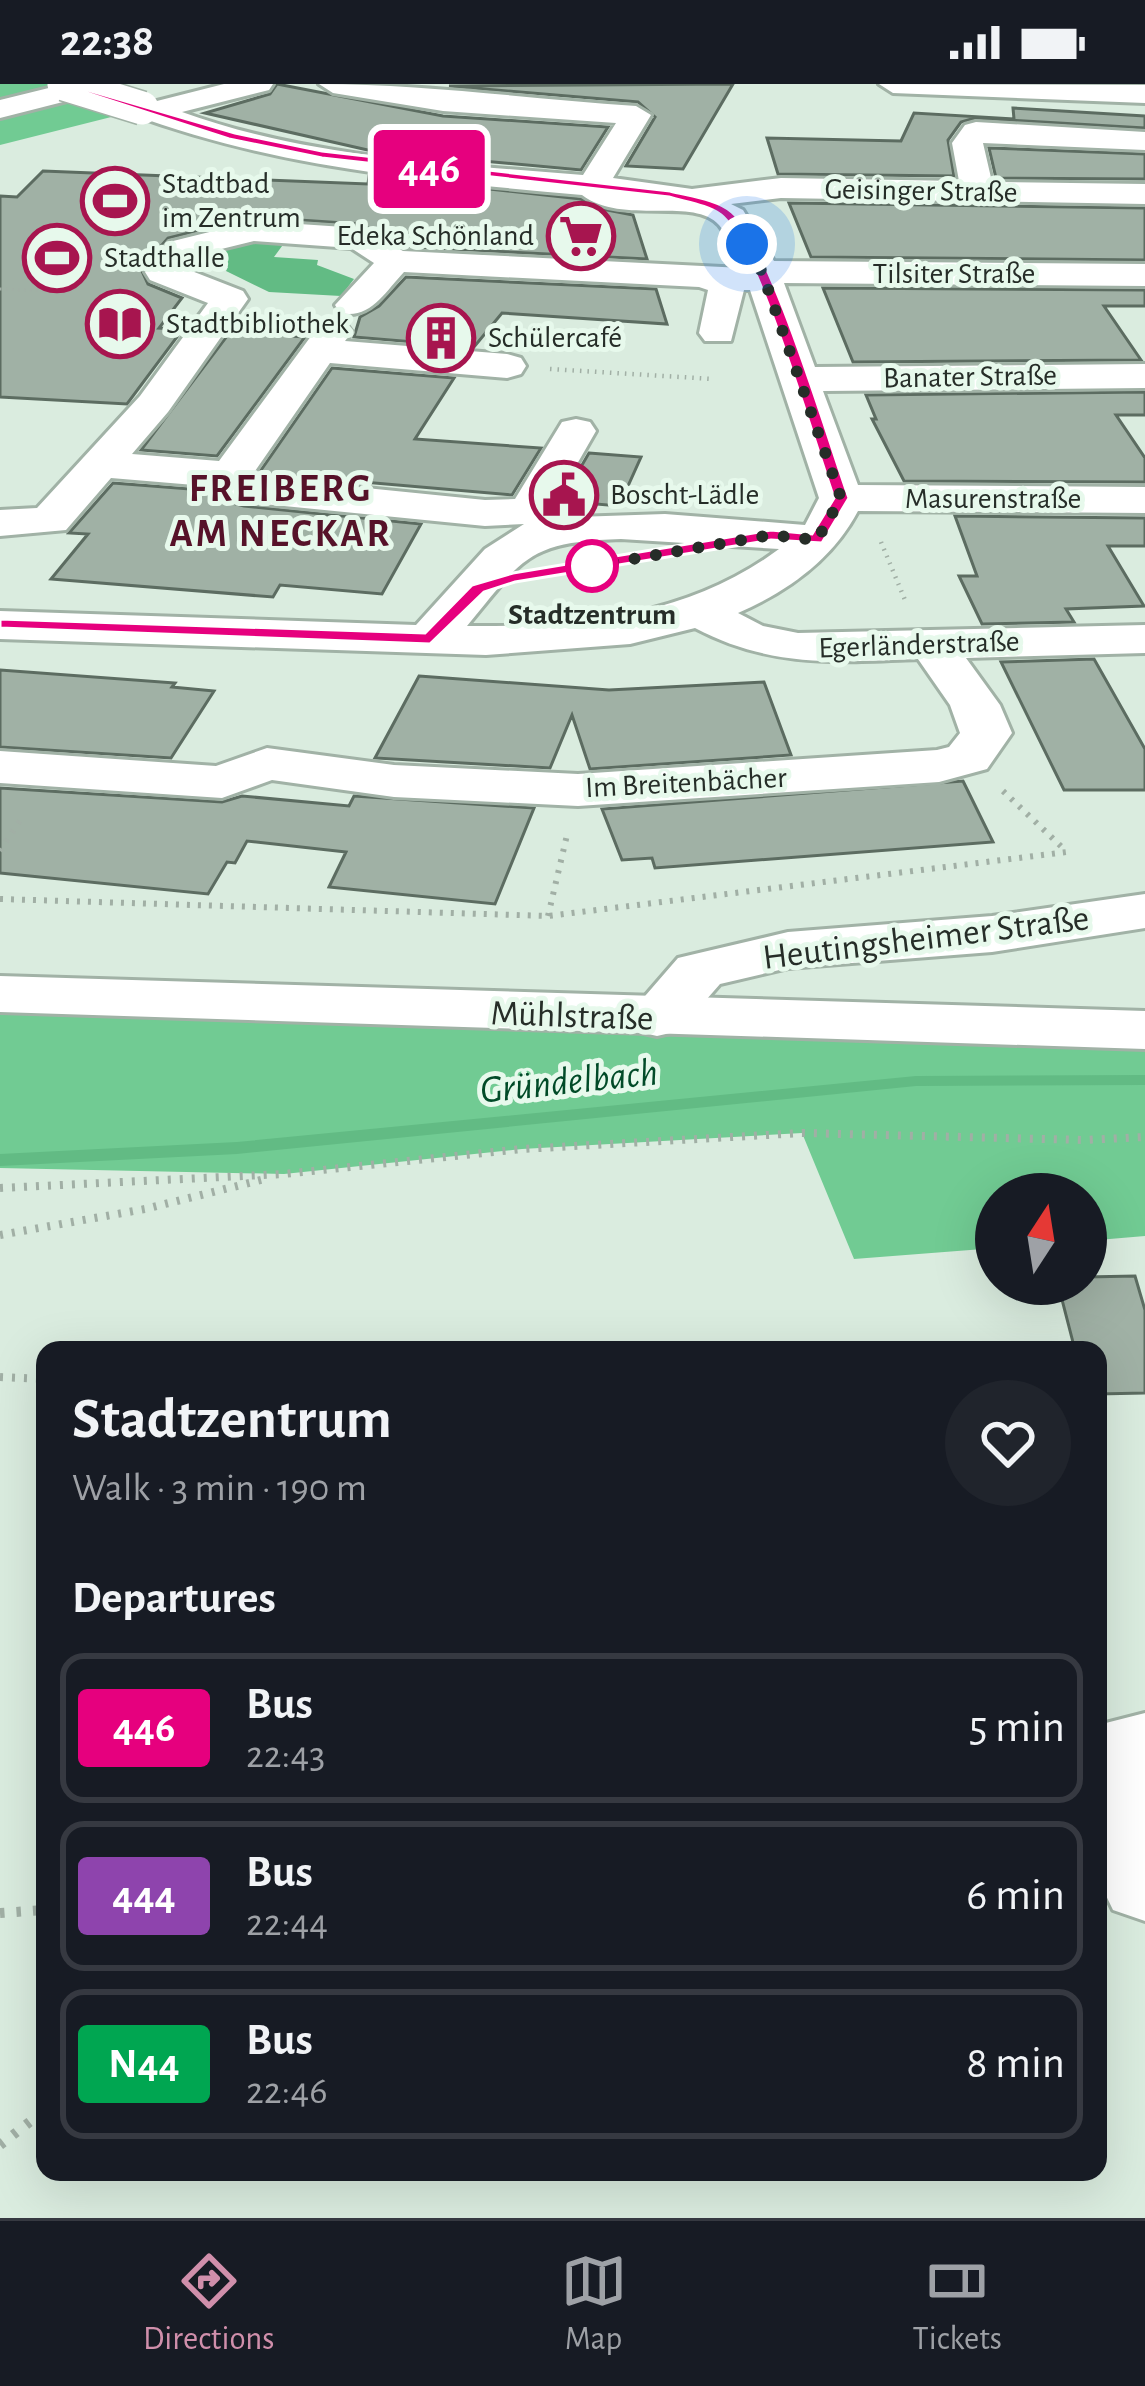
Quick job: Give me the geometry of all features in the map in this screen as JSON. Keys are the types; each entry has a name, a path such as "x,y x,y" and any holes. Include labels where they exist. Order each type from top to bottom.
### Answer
{"main road":[{"path":"0,87 11,84"},
{"name":"Geisinger Straße","path":"64,84 232,136 322,154 592,187 603,195 648,204 781,188 1145,194"},
{"path":"0,109 100,84"},
{"path":"147,110 260,84"},
{"path":"333,84 443,101 643,104 592,187"},
{"path":"893,84 1145,94"},
{"path":"978,192 967,143 976,131 1145,141"},
{"path":"254,231 303,162 322,154"},
{"path":"0,625 536,640 646,626 700,612 766,584 828,521 796,379 763,276 731,217 699,200"},
{"path":"1,524 50,521 154,404 205,364 230,299 163,272 181,250 254,231 359,238 395,261 316,345 231,475"},
{"name":"Tilsiter Straße","path":"395,261 540,288 763,276 1145,275"},
{"path":"703,278 727,285 718,333"},
{"path":"316,345 507,366"},
{"name":"Banater Straße","path":"796,379 1145,376"},
{"path":"99,464 231,475 244,489 485,513 529,511 576,430"},
{"name":"Masurenstraße","path":"771,535 828,521 1145,500"},
{"path":"430,639 488,577 707,532 771,535"},
{"path":"488,577 513,578 771,535"},
{"name":"Egerländerstraße","path":"700,612 748,637 798,648 1145,639"},
{"path":"931,644 975,705 986,733 968,758"},
{"name":"Im Breitenbächer","path":"0,767 222,782 267,764 394,781 578,790 886,772 968,758"},
{"name":"Heutingsheimer Straße","path":"657,1018 699,971 788,950 992,934 1145,911"},
{"name":"Mühlstraße","path":"0,994 1145,1030"},
{"path":"1125,1761 1117,1824 1145,1882"}],"path":[{"path":"0,289 58,291"},
{"path":"507,366 713,379"},
{"path":"828,521 874,528 893,578 931,644"},
{"path":"0,899 548,916 1067,852 968,758"},
{"path":"548,916 578,790"},
{"path":"0,1188 284,1174 522,1149 802,1133 1084,1140 1145,1137"},
{"path":"0,1235 145,1209 284,1174"},
{"path":"0,1377 36,1379"},
{"path":"0,1913 36,1911"},
{"path":"0,2146 36,2117"}],"shaded area":[{"path":"0,84 62,84 143,109 0,145"},
{"path":"237,240 285,242 274,257 318,260 317,265 354,279 341,296 269,292 226,271 228,267 179,263 188,253"},
{"path":"0,994 1145,1030 1145,1236 1107,1239 1107,1173 975,1173 975,1250 854,1259 802,1133 522,1149 284,1174 0,1168"}],"building":[{"path":"277,84 443,116 608,127 581,170 372,151 205,113 270,94"},
{"path":"733,84 683,169 626,166 655,117 638,102 449,86"},
{"path":"1013,108 1145,116 1145,128 975,118 961,122 948,140 954,176 778,174 767,138 901,141 914,113 1014,119"},
{"path":"989,148 1145,154 1145,179 996,178"},
{"path":"43,171 368,184 369,176 581,199 597,208 633,215 647,259 410,247 420,233 253,217 168,238 141,269 148,284 182,298 159,328 183,329 127,404 0,397 0,196 17,197"},
{"path":"789,203 1145,208 1145,260 811,257"},
{"path":"406,277 656,289 667,324 502,313 474,347 354,337 360,317 379,306"},
{"path":"823,288 1145,290 1145,306 1104,306 1141,360 853,362"},
{"path":"230,332 305,337 217,456 141,450"},
{"path":"332,368 454,378 415,439 541,448 512,495 259,473"},
{"path":"1145,392 1145,415 1116,415 1145,458 1145,482 904,481 872,419 876,419 866,395"},
{"path":"589,453 641,457 619,506 561,501"},
{"path":"113,483 216,491 228,502 244,506 421,524 382,594 280,585 273,597 51,579 88,534 69,533"},
{"path":"955,516 1145,518 1145,546 1108,546 1144,606 1066,609 1074,622 982,624 959,576 977,576"},
{"path":"1094,659 1145,749 1145,790 1064,790 1001,662"},
{"path":"0,670 175,683 172,687 214,691 171,758 0,747"},
{"path":"419,676 609,690 764,682 791,755 590,769 572,715 550,768 375,758"},
{"path":"963,781 993,842 655,868 652,858 622,860 602,809"},
{"path":"0,788 222,802 242,796 349,806 354,796 534,808 495,904 329,887 346,852 247,841 235,863 227,862 208,894 0,873"},
{"path":"1135,1276 1145,1310 1145,1393 1107,1394 1107,1341 1073,1341 1063,1305 1107,1305 1107,1277"}],"waterway":[{"name":"Gründelbach","path":"0,1160 237,1148 916,1081 1145,1080"}],"bus line":[{"name":"446","path":"0,624 430,639 478,589 513,578 771,535 817,540 837,513 841,498 762,272 731,217 719,208 670,194 322,154 232,136 64,84"}],"place":[{"name":"Stadtbad im Zentrum","path":"115,201"},
{"name":"Edeka Schönland","path":"581,236"},
{"name":"Stadthalle","path":"57,258"},
{"name":"Stadtbibliothek","path":"120,324"},
{"name":"Schülercafé","path":"441,338"},
{"name":"Boscht-Lädle","path":"564,495"},
{"name":"Stadtzentrum","path":"592,566"}],"district":[{"name":"FREIBERG AM NECKAR","path":"281,512"}],"route":[{"path":"592,566 771,535 817,540 837,513 841,498 762,272 747,244"}]}
